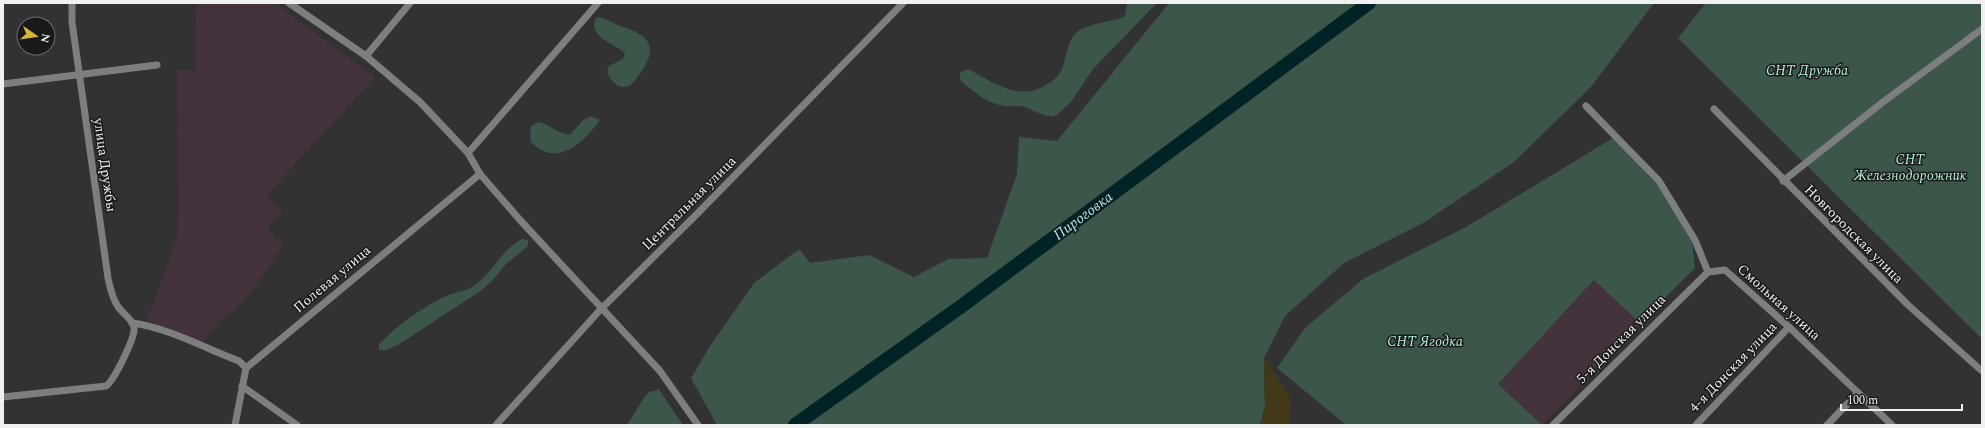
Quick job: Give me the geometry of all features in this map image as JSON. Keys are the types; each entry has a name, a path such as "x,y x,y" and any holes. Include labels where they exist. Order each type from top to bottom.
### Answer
{"street":[{"name":"улица Дружбы","path":"72,3 72,22 108,278 117,306 132,323"},
{"path":"289,3 366,56 420,102 468,153 480,174 601,309 660,371 698,425"},
{"path":"366,56 410,3"},
{"path":"468,153 598,3"},
{"name":"Центральная улица","path":"496,425 601,309 698,213 903,3"},
{"path":"1783,181 1882,102 1982,29"},
{"path":"3,84 157,66"},
{"path":"1586,106 1659,181 1695,240 1708,272"},
{"name":"Новгородская улица","path":"1714,109 1783,181 1908,305 1982,371"},
{"name":"Полевая улица","path":"246,368 480,174"},
{"name":"Смольная улица","path":"1708,272 1725,270 1789,327 1892,425"},
{"name":"5-я Донская улица","path":"1553,425 1708,272"},
{"path":"3,397 106,386 115,375 134,332 132,323 147,325 239,361 246,368 235,425"},
{"name":"4-я Донская улица","path":"1696,425 1789,327"},
{"path":"242,386 297,425"},
{"path":"1827,425 1858,394"}],"shaded area":[{"path":"196,3 275,3 375,77 266,196 282,210 268,229 283,245 253,290 233,312 219,321 202,343 147,320 178,236 177,70 195,71"},
{"path":"1595,280 1640,323 1542,425 1497,384"}],"green space":[{"path":"1127,3 1157,3 1093,69 1071,102 1057,115 1048,116 1022,106 1005,106 992,103 960,80 960,72 968,69 997,84 1017,91 1027,92 1037,89 1049,83 1060,73 1073,36 1077,32 1092,25 1122,18 1125,16"},
{"path":"1169,3 1654,3 1591,87 1514,162 1423,223 1344,263 1285,316 1264,358 1265,407 1260,425 717,425 691,378 710,346 754,283 799,249 810,263 869,255 914,277 948,259 987,258 1017,174 1019,137 1057,141"},
{"path":"1706,3 1982,3 1982,339 1678,38"},
{"path":"597,17 606,19 639,34 645,38 649,44 649,58 645,66 634,81 627,87 616,85 607,72 609,66 623,59 625,53 597,34 594,23"},
{"path":"591,116 600,120 594,128 578,144 560,153 550,153 541,150 531,142 531,126 538,122 570,135 583,120"},
{"name":"СНТ Ягодка","path":"1613,138 1659,187 1692,240 1695,268 1640,323 1594,280 1498,384 1542,425 1346,425 1277,368 1305,328 1363,279 1466,227"},
{"path":"522,239 528,240 528,246 505,265 493,280 482,290 398,345 386,350 379,350 379,344 402,323 419,311 446,296 469,289 477,284 509,248"},
{"path":"658,388 683,425 627,425 645,396 651,391 657,391"}],"sand":[{"path":"1264,357 1291,399 1289,425 1260,425 1265,407"}],"waterway":[{"name":"Пироговка","path":"795,425 963,305 1369,3"}],"park label":[{"name":"СНТ Дружба","path":"1807,70"},
{"name":"СНТ Железнодорожник","path":"1910,168"}]}
